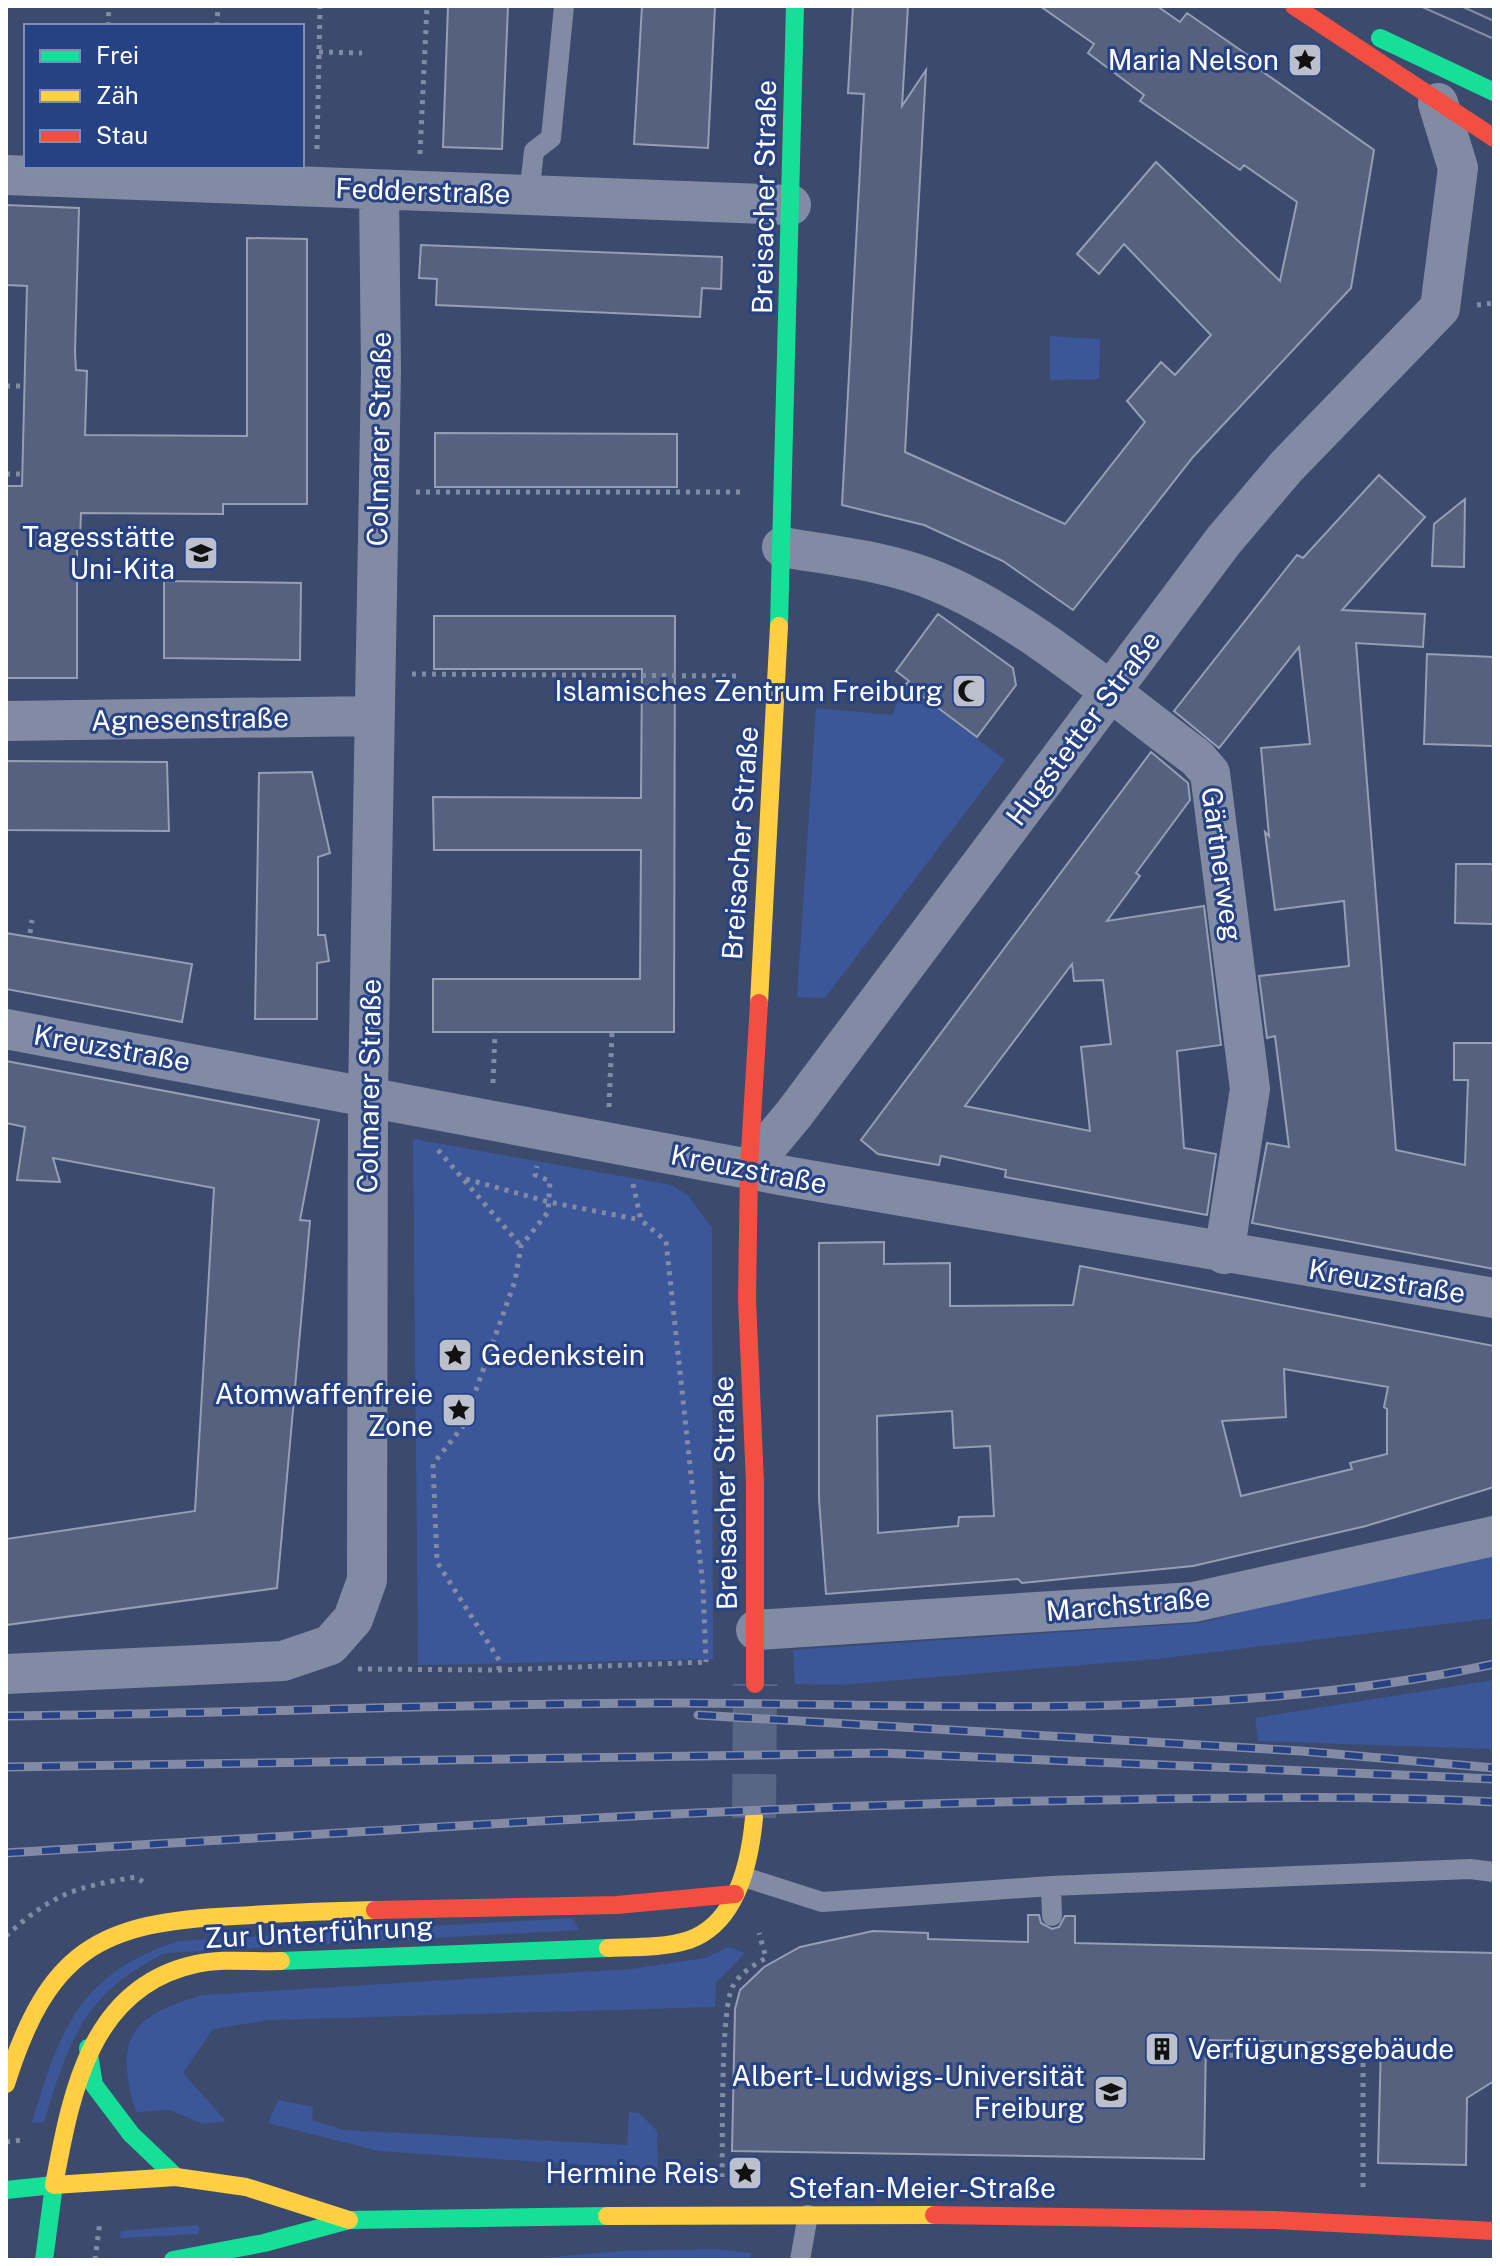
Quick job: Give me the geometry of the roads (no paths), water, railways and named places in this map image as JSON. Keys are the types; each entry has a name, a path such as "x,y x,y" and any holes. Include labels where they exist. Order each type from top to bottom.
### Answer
{"main road":[{"name":"Breisacher Straße","path":"755,1684 755,1483 747,1299 749,1168 778,676 795,6"},
{"path":"1294,6 1494,138"},
{"path":"1308,6 1494,92"},
{"name":"Zur Unterführung","path":"44,2260 63,2136 88,2048 113,2010 147,1982 196,1964 672,1943 695,1938 715,1922 740,1886 751,1854 754,1818"},
{"name":"Zur Unterführung","path":"6,2084 28,2019 59,1973 97,1943 159,1923 358,1909 631,1906 740,1886"},
{"path":"88,2048 94,2085 131,2134 176,2177"},
{"name":"Stefan-Meier-Straße","path":"6,2190 176,2177 246,2187 349,2220"},
{"name":"Stefan-Meier-Straße","path":"175,2260 264,2243 349,2220 721,2214 1274,2220 1494,2231"}],"street":[{"name":"Hugstetter Straße","path":"749,1168 794,1114 1224,540 1287,466 1440,308 1458,168 1438,103"},
{"name":"Fedderstraße","path":"6,175 791,205"},
{"name":"Colmarer Straße","path":"6,1674 283,1661 330,1645 353,1619 367,1580 368,1095 379,492 379,190"},
{"name":"Gärtnerweg","path":"782,547 887,565 939,582 1005,617 1197,758 1210,773 1250,1089 1224,1254"},
{"name":"Agnesenstraße","path":"6,721 374,716"},
{"name":"Kreuzstraße","path":"6,1029 1224,1254 1494,1298"},
{"name":"Marchstraße","path":"756,1646 1194,1602 1494,1536"}],"lane":[{"path":"529,195 534,151 551,138 564,6"},
{"path":"740,1886 822,1902 1051,1886 1470,1869 1494,1872"},
{"path":"1051,1886 1052,1916"},
{"path":"800,2260 808,2215"}],"tunnel":[{"path":"754,1818 755,1684"}],"tram line":[{"path":"1420,6 1494,39"},
{"path":"1461,6 1494,21"}],"railway":[{"path":"6,1716 596,1703 1088,1706 1293,1695 1394,1682 1494,1664"},
{"path":"698,1715 1301,1751 1494,1768"},
{"path":"6,1767 882,1753 1494,1779"},
{"path":"6,1853 824,1807 1246,1798 1395,1798 1494,1802"}],"place":[{"name":"Maria Nelson","path":"1305,60"},
{"name":"Tagesstätte Uni-Kita","path":"201,553"},
{"name":"Islamisches Zentrum Freiburg","path":"969,691"},
{"name":"Gedenkstein","path":"455,1355"},
{"name":"Atomwaffenfreie Zone","path":"459,1410"},
{"name":"Verfügungsgebäude","path":"1162,2049"},
{"name":"Albert-Ludwigs-Universität Freiburg","path":"1111,2092"},
{"name":"Hermine Reis","path":"745,2173"}]}
